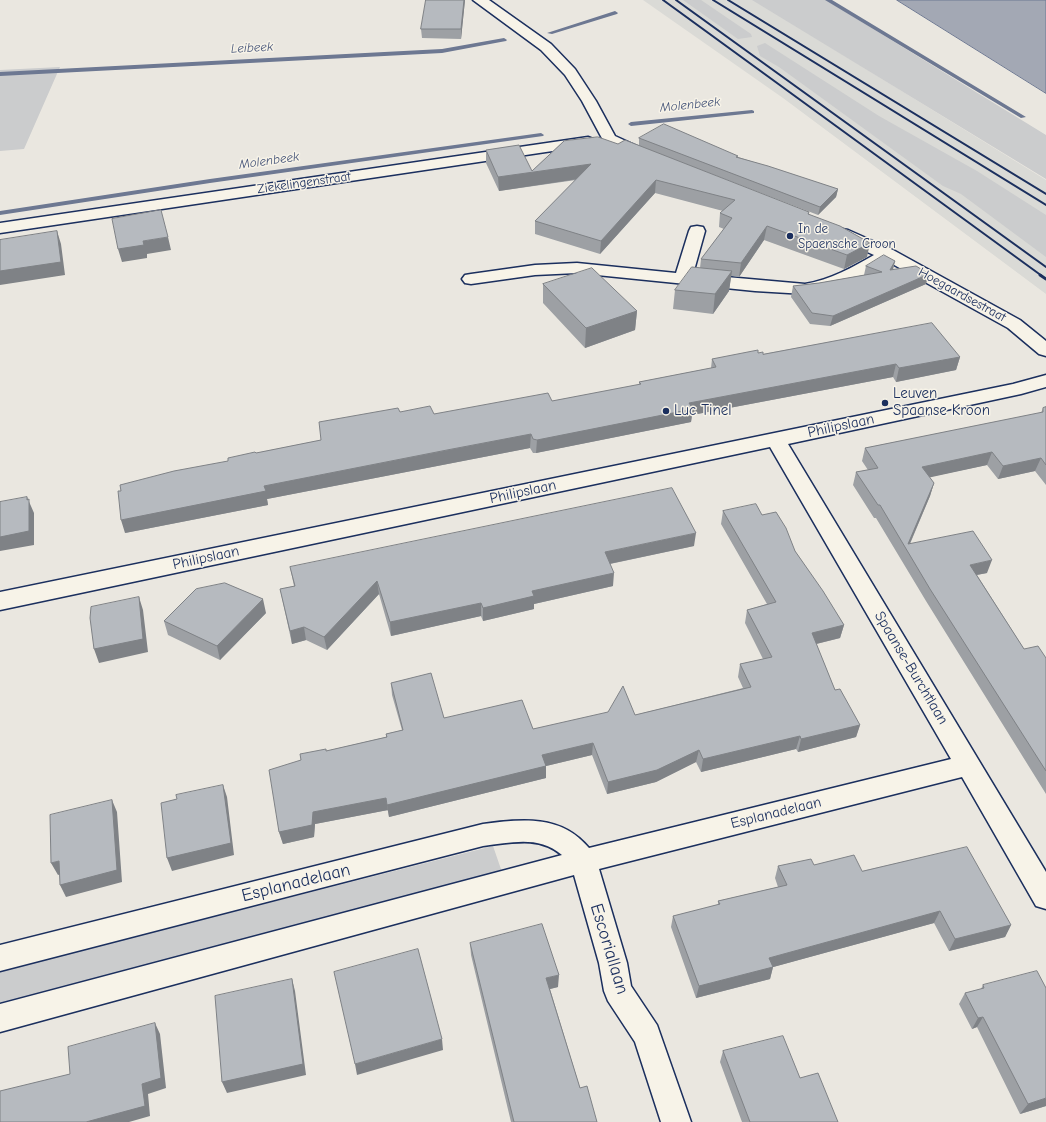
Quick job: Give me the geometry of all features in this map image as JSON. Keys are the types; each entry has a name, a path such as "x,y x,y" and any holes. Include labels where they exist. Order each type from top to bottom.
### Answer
{"street":[{"path":"480,0 523,29 546,47 570,72 589,101 609,139 662,162"},
{"name":"Ziekelingenstraat","path":"0,228 609,139"},
{"name":"Hoegaardsestraat","path":"827,227 887,254 1014,324 1046,350"},
{"path":"683,279 697,231"},
{"path":"471,279 557,276 577,268 683,279 805,289 817,287 859,271 887,254"},
{"name":"Philipslaan","path":"0,601 1014,390 1046,381"},
{"name":"Spaanse-Burchtlaan","path":"776,440 1046,897"},
{"name":"Esplanadelaan","path":"0,1018 583,861 969,765"},
{"name":"Esplanadelaan","path":"0,958 483,835 520,830 542,830 560,837 575,848 583,861"},
{"name":"Escoriallaan","path":"583,861 613,963 618,991 646,1035 676,1122"}],"shaded area":[{"path":"643,0 754,0 1046,180 1046,294 783,98"},
{"path":"683,0 701,0 751,34 752,37 738,39"},
{"path":"752,0 826,0 1046,135 1046,179"},
{"path":"897,0 1046,0 1046,93"},
{"path":"765,43 879,116 977,171 1046,215 1046,257 961,194 943,186 779,67 760,56 757,46"},
{"path":"60,67 24,149 0,151 0,70"},
{"path":"493,846 503,875 0,1012 0,971"}],"building":[{"path":"426,0 464,0 461,29 421,29"},
{"path":"664,124 738,156 736,157 838,189 820,207 639,138"},
{"path":"598,137 618,144 625,140 809,212 808,214 840,226 870,243 847,255 767,226 741,263 701,259 732,218 720,213 735,200 656,180 601,241 535,221 591,164 498,177 486,150 519,145 532,171 564,141"},
{"path":"161,210 168,237 143,241 144,245 118,249 112,219"},
{"path":"57,231 61,262 0,271 0,240"},
{"path":"884,255 895,261 890,270 916,266 929,274 833,316 812,313 793,286 882,272 866,266"},
{"path":"692,267 732,271 715,294 675,290"},
{"path":"592,268 637,311 586,328 543,284"},
{"path":"932,323 960,357 899,368 896,364 689,403 693,409 537,440 533,439 531,434 447,450 264,486 266,491 121,520 118,491 121,491 120,485 174,471 228,461 228,458 321,440 319,422 398,408 400,412 430,406 434,414 548,393 552,401 641,384 639,382 716,367 712,359 758,350 758,353 763,352 763,354"},
{"path":"1046,407 1046,465 1041,458 1003,466 992,452 922,467 934,483 908,544 973,531 992,560 970,565 1024,649 1038,646 1046,658 1046,771 930,589 880,505 878,505 856,472 878,468 865,448 1043,412 1043,408"},
{"path":"672,488 696,533 605,552 614,573 532,591 534,596 483,608 481,603 390,622 377,581 324,637 304,627 290,631 280,589 295,586 290,567"},
{"path":"27,497 27,500 29,499 29,531 0,537 0,502"},
{"path":"756,504 762,515 776,512 786,528 795,551 823,591 844,625 812,633 835,690 840,689 860,725 801,739 800,736 703,759 699,750 657,770 608,782 593,743 542,755 546,766 387,805 386,798 313,812 312,825 279,832 269,770 301,760 300,754 326,749 326,751 387,737 386,734 403,730 391,683 431,673 444,718 522,700 533,729 608,712 623,686 635,715 751,687 740,664 772,657 747,610 776,602 723,511"},
{"path":"225,583 263,599 217,646 164,621 196,589"},
{"path":"139,597 143,639 94,649 90,618 91,607"},
{"path":"223,785 231,843 167,858 161,803 177,799 176,795"},
{"path":"112,800 117,870 60,885 59,861 51,863 50,815"},
{"path":"967,847 1011,925 955,939 940,911 769,958 773,967 699,986 673,916 720,904 718,901 787,885 778,866 811,859 814,865 854,855 862,871"},
{"path":"542,924 559,975 546,978 580,1088 587,1086 597,1122 514,1122 470,943"},
{"path":"418,949 442,1039 355,1064 334,972"},
{"path":"1037,971 1046,988 1046,1098 1028,1104 983,1017 978,1018 965,993 984,988 983,985"},
{"path":"292,979 303,1064 222,1082 215,996"},
{"path":"155,1023 161,1078 142,1084 145,1106 86,1122 0,1122 0,1091 70,1074 68,1047"},
{"path":"783,1036 800,1078 818,1073 838,1122 750,1122 723,1051"}],"waterway":[{"path":"828,0 1023,117"},
{"name":"Leibeek","path":"550,33 615,13"},
{"name":"Leibeek","path":"0,74 442,51 504,40"},
{"name":"Molenbeek","path":"631,124 752,112"},
{"name":"Molenbeek","path":"0,213 210,181 541,135"}],"railway":[{"path":"663,0 1042,276"},
{"path":"676,0 1046,267"},
{"path":"713,0 1046,205"},
{"path":"728,0 1046,194"},
{"path":"1040,275 1046,279"}],"place":[{"name":"In de Spaensche Croon","path":"790,236"},
{"name":"Leuven Spaanse Kroon","path":"885,403"},
{"name":"Luc Tinel","path":"666,411"}]}
